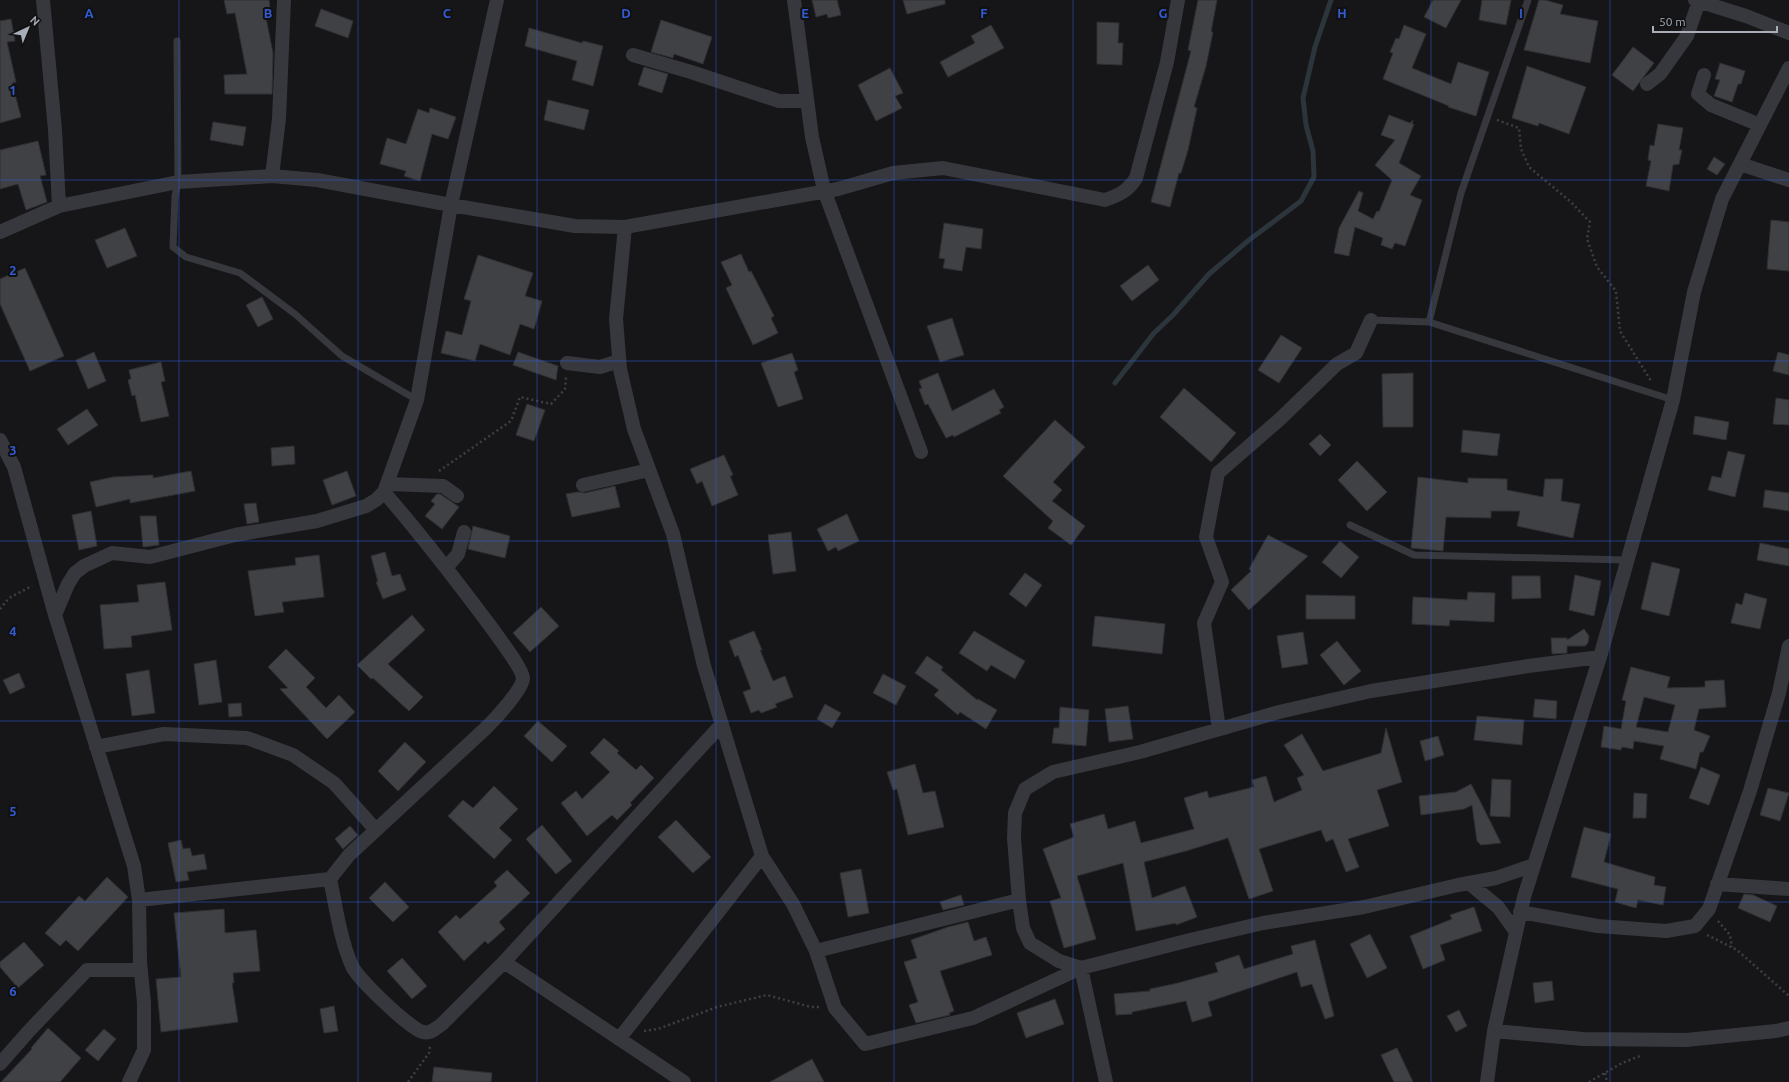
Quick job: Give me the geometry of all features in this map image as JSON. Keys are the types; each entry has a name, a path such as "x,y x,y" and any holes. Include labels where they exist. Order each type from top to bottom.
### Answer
{"street":[{"path":"44,0 55,130 59,206"},
{"path":"272,176 279,119 284,0"},
{"path":"55,615 68,584 75,573 84,566 112,553 150,557 235,535 317,521 366,506 376,500 386,488 417,400 450,205 497,0"},
{"path":"794,0 812,137 824,190 921,452"},
{"path":"0,232 59,206 178,182 272,176 317,180 450,205 575,226 625,227 824,190 838,189 893,173 943,168 1104,200 1120,195 1130,188 1136,178 1167,62 1178,0"},
{"path":"1647,84 1660,74 1687,36 1697,1 1746,16 1789,33"},
{"path":"632,55 691,72 779,102 807,101"},
{"path":"1487,1082 1494,1030 1520,912 1600,657 1626,560 1673,400 1694,292 1722,199 1789,68"},
{"path":"1704,75 1698,94 1707,102 1711,105 1760,124"},
{"path":"1740,164 1789,180"},
{"path":"625,227 616,319 619,362 634,429 673,534 704,666 762,856 793,904 816,951 835,1008 865,1044 973,1018 1081,968 1263,923 1364,907 1496,878 1534,865"},
{"path":"1219,729 1204,623 1222,582 1206,537 1218,473 1279,420 1337,364 1356,353 1371,320"},
{"path":"567,363 600,367 619,362"},
{"path":"0,440 14,467 55,615 134,866 139,900 141,970 144,1003 144,1050 129,1082"},
{"path":"583,486 649,470"},
{"path":"386,488 426,485 443,486 457,496"},
{"path":"139,900 330,879 349,855 487,727 504,709 522,682 523,678 520,670 507,650 386,488"},
{"path":"446,568 458,554 464,532"},
{"path":"1520,912 1598,926 1666,931 1695,926 1709,909 1750,791 1779,693 1789,646"},
{"path":"1081,968 1059,961 1030,944 1023,928 1018,900 1014,813 1025,789 1053,772 1140,752 1279,712 1371,691 1528,666 1600,657"},
{"path":"330,879 345,945 352,966 361,979 406,1021 422,1032 431,1032 442,1024 504,962 722,724"},
{"path":"96,747 164,734 247,738 293,755 334,783 376,830"},
{"path":"621,1036 762,856"},
{"path":"1469,883 1498,907 1516,932"},
{"path":"1717,884 1789,889"},
{"path":"816,951 1018,900"},
{"path":"504,962 621,1036 684,1082"},
{"path":"1081,968 1106,1082"},
{"path":"0,1064 87,970 141,970"},
{"path":"1494,1030 1583,1039 1686,1040 1776,1031 1789,1028"}],"lane":[{"path":"1429,322 1461,193 1528,0"},
{"path":"177,41 178,182 174,247 186,257 240,273 294,314 342,356 417,400"},
{"path":"1371,320 1429,322 1673,400"},
{"path":"1350,525 1414,555 1626,560"}],"path":[{"path":"1487,117 1519,128 1520,149 1529,167 1571,202 1590,222 1587,239 1597,267 1616,291 1620,332 1652,381 1650,392"},
{"path":"426,485 441,469 511,421 520,398 551,404 565,389 567,363"},
{"path":"0,609 9,598 45,579"},
{"path":"1709,909 1730,935 1732,948"},
{"path":"1690,927 1732,948 1789,996"},
{"path":"621,1036 658,1030 718,1007 767,995 811,1007 835,1008"},
{"path":"408,1082 429,1053 431,1032"},
{"path":"1589,1082 1646,1053 1650,1040"},
{"path":"1605,1073 1607,1082"}],"building":[{"path":"224,0 269,0 270,7 264,8 273,53 272,94 225,94 224,75 247,74 235,13 227,14"},
{"path":"812,0 837,0 841,15 828,18 827,14 816,17"},
{"path":"903,0 945,0 945,4 907,14"},
{"path":"1198,0 1217,0 1211,32 1213,32 1206,66 1194,107 1197,108 1188,150 1181,173 1179,173 1170,207 1151,202 1191,51 1188,50"},
{"path":"1433,0 1461,0 1446,28 1424,17"},
{"path":"1482,0 1511,0 1506,25 1479,20"},
{"path":"1539,0 1545,0 1563,5 1560,14 1598,21 1590,63 1524,50"},
{"path":"321,9 353,21 348,38 315,26"},
{"path":"11,19 15,41 7,42 16,82 12,83 21,117 0,123 0,21"},
{"path":"661,20 712,37 703,64 674,54 673,58 651,52"},
{"path":"1097,22 1119,23 1118,43 1123,43 1122,65 1097,64"},
{"path":"991,25 1004,48 948,77 940,62 975,43 971,36"},
{"path":"1404,25 1426,34 1412,68 1451,84 1458,62 1489,72 1476,116 1448,107 1449,106 1383,79 1393,53 1390,52 1396,38 1399,39"},
{"path":"529,28 582,43 583,41 603,46 593,86 572,80 577,61 525,46"},
{"path":"1633,47 1654,63 1633,91 1612,75"},
{"path":"1720,63 1745,71 1741,84 1738,84 1732,102 1714,96 1720,80 1715,79"},
{"path":"1527,66 1586,87 1569,134 1539,123 1538,126 1512,118"},
{"path":"644,67 668,74 662,93 638,85"},
{"path":"890,68 903,93 895,96 902,108 876,121 858,85"},
{"path":"548,100 589,110 584,130 544,120"},
{"path":"430,108 456,117 448,139 432,134 420,181 404,176 406,171 380,164 387,138 406,144 418,109 429,113"},
{"path":"1389,115 1410,123 1413,120 1412,124 1414,124 1399,163 1421,176 1410,195 1422,200 1405,246 1395,243 1392,249 1381,245 1383,238 1355,227 1349,256 1334,253 1339,228 1359,191 1363,193 1358,211 1373,219 1377,211 1379,212 1392,180 1375,165 1395,140 1381,135"},
{"path":"213,122 246,127 243,146 210,140"},
{"path":"1658,124 1683,128 1679,150 1682,150 1679,164 1673,165 1669,191 1646,186 1651,161 1648,160 1650,145 1654,146"},
{"path":"38,141 46,175 40,176 47,202 26,210 18,184 0,189 0,150"},
{"path":"1714,157 1725,164 1717,175 1707,169"},
{"path":"1771,220 1789,222 1789,271 1767,269"},
{"path":"944,223 983,229 981,249 966,247 962,271 943,268 945,259 939,258"},
{"path":"125,228 137,256 107,268 95,240"},
{"path":"741,254 749,272 751,271 774,316 771,318 778,333 753,345 726,288 732,285 721,262"},
{"path":"478,255 533,273 525,296 542,301 534,329 520,324 510,355 480,344 475,361 441,353 446,331 462,335 471,301 464,299"},
{"path":"1148,265 1159,280 1132,301 1120,286"},
{"path":"25,268 64,356 30,371 0,304 0,279"},
{"path":"262,297 273,319 258,327 246,305"},
{"path":"952,318 964,355 940,362 927,326"},
{"path":"1281,335 1302,348 1279,383 1258,370"},
{"path":"94,352 106,381 88,389 76,360"},
{"path":"518,352 558,366 556,380 513,365"},
{"path":"1778,352 1789,355 1789,375 1773,371"},
{"path":"792,353 798,370 794,372 803,399 778,407 761,363"},
{"path":"161,362 165,381 161,382 169,416 141,422 135,395 132,396 128,380 131,379 129,370"},
{"path":"938,373 952,411 994,389 1004,407 999,410 1001,413 954,437 953,435 946,438 928,404 925,405 919,389 922,388 919,381"},
{"path":"1413,373 1413,427 1383,427 1382,374"},
{"path":"1184,388 1236,433 1211,462 1160,417"},
{"path":"1776,398 1789,400 1789,425 1773,424"},
{"path":"527,404 545,410 534,441 516,435"},
{"path":"87,409 98,425 68,445 57,429"},
{"path":"1695,416 1729,422 1726,440 1693,434"},
{"path":"1055,420 1085,447 1053,482 1062,490 1052,501 1085,526 1071,545 1048,528 1053,521 1003,476"},
{"path":"1463,430 1500,434 1497,456 1461,452"},
{"path":"1320,434 1331,445 1320,456 1309,444"},
{"path":"294,446 295,464 272,466 271,448"},
{"path":"1728,451 1745,455 1735,497 1708,490 1712,476 1721,478"},
{"path":"724,455 733,475 730,476 738,495 712,506 702,481 697,484 690,469"},
{"path":"1357,461 1387,492 1367,511 1338,480"},
{"path":"191,471 195,491 130,503 130,499 96,507 90,482 113,477 153,475 153,478"},
{"path":"347,471 356,496 332,505 323,480"},
{"path":"1418,477 1468,483 1468,478 1507,479 1507,490 1543,497 1545,479 1563,479 1561,501 1580,504 1573,538 1517,526 1520,511 1491,511 1491,518 1446,517 1443,551 1411,548"},
{"path":"615,486 620,507 572,517 566,494 578,492 585,493"},
{"path":"1765,490 1789,493 1789,511 1763,507"},
{"path":"437,494 440,494 459,507 442,529 425,516 435,504 431,501"},
{"path":"256,503 259,522 247,524 244,504"},
{"path":"91,511 97,546 79,550 72,515"},
{"path":"847,514 859,541 838,551 836,547 828,551 817,529"},
{"path":"140,516 156,516 159,545 143,547"},
{"path":"473,526 510,536 505,558 468,549"},
{"path":"791,532 796,571 773,574 768,535"},
{"path":"1268,535 1308,556 1249,610 1231,590 1251,571 1249,569"},
{"path":"1340,541 1359,557 1341,578 1322,562"},
{"path":"1760,543 1789,549 1789,566 1757,560"},
{"path":"385,552 392,576 400,574 406,590 383,599 376,582 378,582 371,556"},
{"path":"319,555 324,597 282,602 284,612 255,616 248,571 296,565 295,558"},
{"path":"1652,562 1680,569 1669,616 1641,609"},
{"path":"1025,573 1042,585 1026,607 1009,594"},
{"path":"1575,575 1601,581 1594,616 1569,610"},
{"path":"1512,576 1540,576 1541,598 1512,599"},
{"path":"165,582 172,630 131,636 132,647 104,649 100,605 139,602 137,585"},
{"path":"1468,592 1495,593 1494,622 1450,620 1449,626 1412,624 1413,597 1467,600"},
{"path":"1745,593 1767,599 1760,629 1731,623 1736,603 1742,605"},
{"path":"1306,595 1355,596 1355,619 1306,619"},
{"path":"541,607 559,626 530,652 513,633"},
{"path":"412,615 425,630 388,664 423,697 409,711 373,678 371,679 357,665"},
{"path":"1095,616 1165,624 1162,654 1092,646"},
{"path":"1584,629 1589,636 1588,643 1585,646 1567,646 1567,653 1552,654 1551,638 1567,638 1567,640"},
{"path":"754,631 773,681 785,676 793,697 775,704 777,707 761,713 759,710 751,713 743,692 751,689 738,655 735,657 729,641"},
{"path":"974,631 1025,661 1015,679 991,665 987,671 959,653"},
{"path":"1303,632 1308,664 1282,668 1277,636"},
{"path":"1337,641 1361,671 1344,685 1320,655"},
{"path":"286,649 315,678 306,687 326,708 339,695 355,712 327,739 280,689 288,688 268,667"},
{"path":"927,656 943,667 941,670 977,700 978,699 997,710 986,729 960,712 958,715 934,695 939,690 915,673"},
{"path":"216,660 222,702 199,705 194,664"},
{"path":"1631,667 1670,677 1667,688 1705,687 1705,681 1724,680 1726,707 1699,709 1694,730 1710,736 1703,752 1700,752 1696,769 1660,759 1664,746 1634,741 1633,749 1622,747 1621,750 1601,747 1604,726 1621,729 1626,701 1622,700","holes":["1644,697 1675,705 1668,732 1636,727"]},
{"path":"149,670 155,713 132,716 126,674"},
{"path":"19,673 25,687 10,694 3,680"},
{"path":"883,674 906,686 896,705 873,693"},
{"path":"1535,699 1557,701 1556,719 1533,717"},
{"path":"241,703 242,716 229,717 228,704"},
{"path":"825,704 841,713 832,728 817,719"},
{"path":"1128,706 1133,739 1109,742 1105,709"},
{"path":"1060,707 1089,710 1086,746 1052,743 1054,728 1059,728"},
{"path":"1477,716 1524,720 1522,745 1474,740"},
{"path":"538,721 567,746 552,762 524,736"},
{"path":"1386,728 1402,782 1377,790 1389,826 1348,839 1359,867 1346,872 1333,839 1326,842 1321,830 1259,849 1273,891 1249,899 1228,838 1144,862 1152,898 1185,886 1197,917 1176,925 1176,923 1136,931 1123,863 1077,876 1096,939 1064,948 1050,901 1061,898 1043,849 1074,837 1070,824 1104,814 1108,829 1135,821 1141,843 1194,829 1184,798 1207,791 1209,798 1254,787 1252,780 1266,776 1274,802 1302,790 1297,778 1304,775 1284,745 1302,734 1323,771 1381,753"},
{"path":"1438,736 1444,755 1425,761 1420,741"},
{"path":"604,738 619,751 617,753 636,770 641,765 654,778 630,803 632,805 617,820 612,815 587,836 561,803 576,791 582,799 610,772 590,753"},
{"path":"405,742 426,762 398,791 378,771"},
{"path":"915,764 923,793 935,791 944,827 908,835 897,789 893,790 887,772"},
{"path":"1701,767 1720,775 1709,805 1689,798"},
{"path":"1492,779 1511,780 1510,817 1490,816"},
{"path":"1471,784 1501,843 1481,845 1477,841 1472,805 1464,809 1421,815 1419,796 1456,792"},
{"path":"494,786 518,809 499,828 512,840 494,859 448,816 463,800 473,808"},
{"path":"1768,788 1789,793 1780,821 1760,815"},
{"path":"1634,793 1647,794 1646,818 1633,818"},
{"path":"676,820 711,857 693,873 658,837"},
{"path":"542,825 572,861 556,874 526,839"},
{"path":"350,826 358,835 343,849 335,839"},
{"path":"1584,827 1611,834 1604,862 1655,877 1654,885 1666,887 1663,905 1638,900 1636,908 1615,902 1618,889 1571,877"},
{"path":"181,840 183,849 190,848 192,856 204,854 207,869 187,872 189,880 176,882 168,843"},
{"path":"861,869 869,913 848,917 840,873"},
{"path":"507,870 530,893 499,922 505,929 488,944 485,941 464,961 438,932 456,915 460,919 497,886 494,882"},
{"path":"107,877 128,897 78,951 66,940 60,946 45,933 79,896 85,901"},
{"path":"385,882 409,907 393,922 369,898"},
{"path":"1744,894 1753,895 1777,906 1770,922 1738,908"},
{"path":"961,895 964,905 943,910 940,902"},
{"path":"1474,907 1482,931 1440,945 1445,960 1423,969 1410,936 1452,919 1450,915"},
{"path":"224,909 225,933 256,930 260,971 233,973 234,983 232,983 238,1022 161,1032 156,979 181,977 174,913"},
{"path":"968,922 974,941 986,937 992,955 940,971 954,1011 949,1013 950,1015 916,1023 909,1005 918,1002 904,962 917,958 911,940 948,927"},
{"path":"1370,934 1387,968 1367,978 1350,944"},
{"path":"1315,940 1334,1016 1325,1019 1312,984 1301,987 1297,972 1208,1002 1212,1016 1192,1022 1186,1001 1132,1012 1132,1014 1116,1015 1114,994 1150,991 1150,989 1218,972 1215,963 1239,955 1244,969 1293,954 1291,946"},
{"path":"24,942 44,965 18,988 0,967 0,962"},
{"path":"402,958 427,986 412,999 387,971"},
{"path":"1552,981 1554,1000 1535,1003 1533,983"},
{"path":"1055,999 1064,1024 1026,1038 1017,1013"},
{"path":"334,1006 338,1031 324,1033 320,1009"},
{"path":"1459,1010 1467,1026 1456,1032 1447,1016"},
{"path":"48,1028 81,1058 60,1082 1,1082 32,1049 31,1048"},
{"path":"104,1029 116,1039 98,1061 85,1050"},
{"path":"1397,1048 1413,1082 1394,1082 1381,1055"},
{"path":"812,1059 824,1082 770,1082"},
{"path":"434,1067 492,1073 491,1082 432,1082"}],"waterway":[{"path":"1115,383 1154,333 1173,315 1209,274 1249,240 1301,201 1314,177 1313,151 1306,125 1303,98 1315,47 1331,0"}]}
